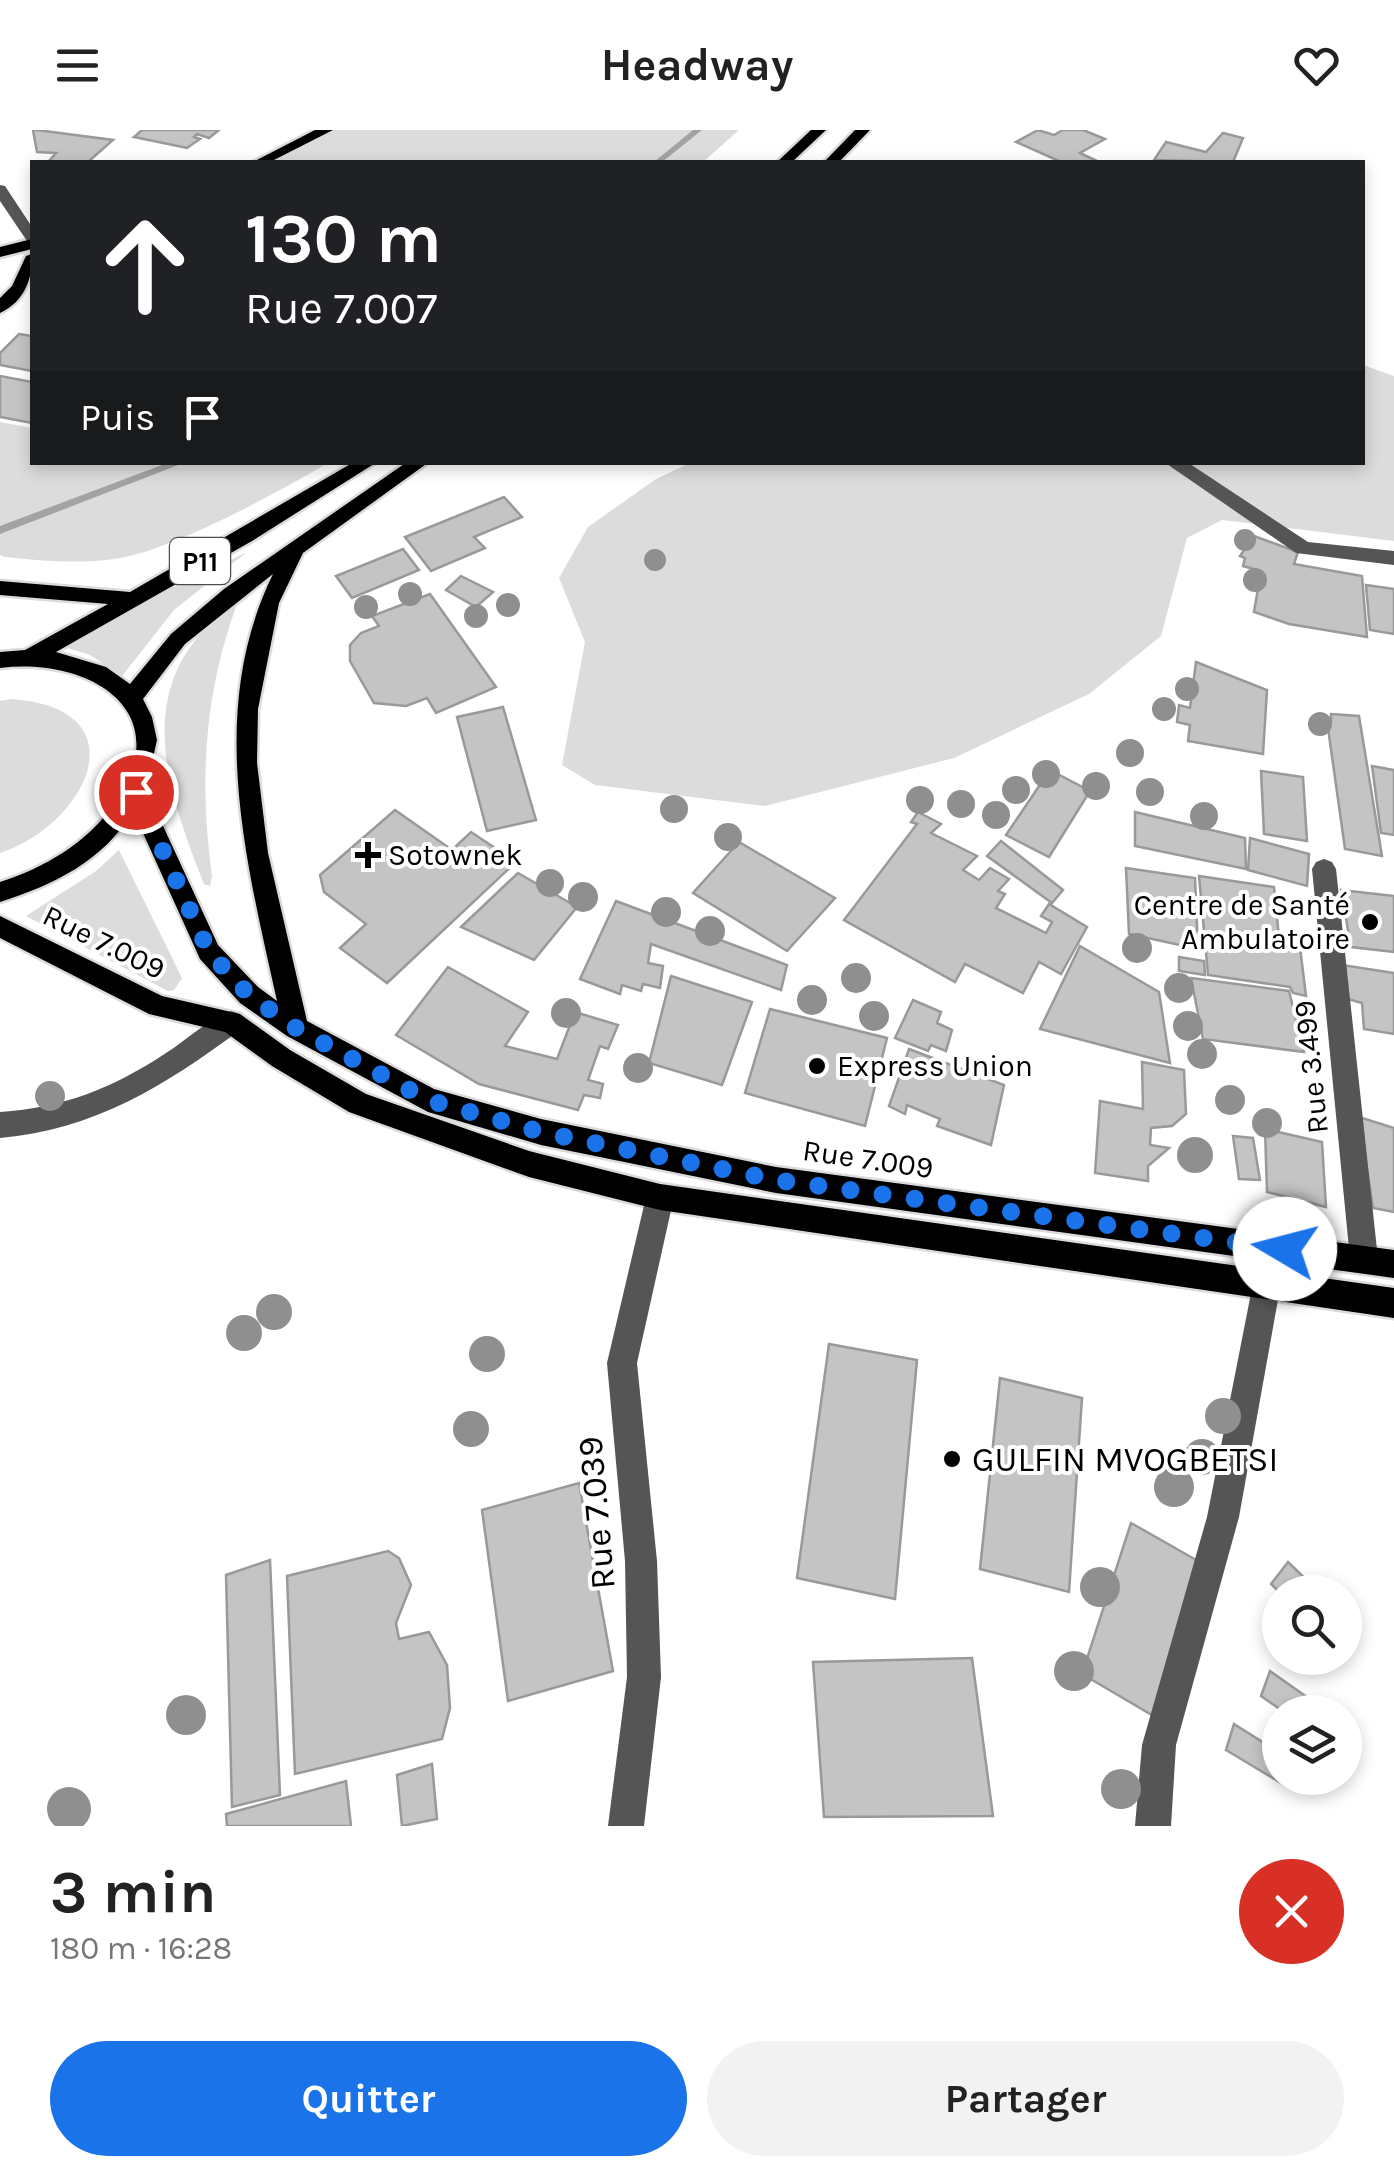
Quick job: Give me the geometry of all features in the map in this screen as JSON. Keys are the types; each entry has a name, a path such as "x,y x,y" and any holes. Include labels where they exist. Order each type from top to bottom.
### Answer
{"main road":[{"path":"264,160 326,130"},
{"path":"786,160 819,130"},
{"path":"832,160 863,130"},
{"path":"0,252 30,242"},
{"path":"0,308 19,288 30,263"},
{"name":"P11","path":"10,655 130,600 363,465"},
{"name":"P11","path":"10,655 91,666 133,696 178,640 231,594 416,465"},
{"path":"296,548 268,604 247,709 246,763 256,853 296,1028"},
{"path":"0,588 130,600"},
{"path":"0,892 27,885 74,859 111,827 136,792 150,740 133,696"},
{"name":"Rue 7.009","path":"136,792 209,952 249,995 296,1028 428,1100 541,1132 776,1180 1394,1264"},
{"name":"Rue 7.009","path":"0,926 158,1006 231,1022 281,1058 358,1103 529,1164 660,1197 1394,1303"}],"street":[{"path":"0,189 30,238"},
{"path":"1178,465 1303,548 1394,558"},
{"name":"Rue 3.499","path":"1324,868 1364,1259"},
{"path":"0,1125 29,1125 81,1114 124,1095 231,1022"},
{"name":"Rue 7.039","path":"626,1826 644,1678 640,1562 622,1363 660,1197"},
{"path":"1154,1826 1159,1745 1223,1517 1267,1283"}],"shaded area":[{"path":"332,130 739,130 705,160 274,160"},
{"path":"1365,366 1394,376 1394,541 1222,520 1187,538 1161,636 1089,694 954,758 765,806 595,785 562,765 585,642 559,578 588,527 656,479 686,465 1365,465"},
{"path":"0,422 30,428 30,465 324,465 223,519 137,554 87,561 0,555"},
{"path":"247,552 174,610 122,676 90,655 58,645"},
{"path":"234,604 217,671 207,738 210,886 204,884 177,808 165,734 168,699 179,665 201,633"},
{"path":"11,699 52,707 77,723 89,744 88,768 77,793 58,818 31,838 0,853 0,701"},
{"path":"119,850 182,978 174,990 168,991 26,916 96,871"}],"building":[{"path":"33,130 113,140 90,160 50,160 56,153 37,152"},
{"path":"142,130 219,130 209,138 197,134 194,137 200,139 187,148 134,137"},
{"path":"1038,130 1054,135 1063,130 1083,130 1105,139 1080,153 1095,160 1056,160 1016,142"},
{"path":"1223,133 1243,138 1234,160 1154,160 1166,142 1206,152"},
{"path":"19,334 30,336 30,371 0,365 0,353"},
{"path":"0,376 30,382 30,423 0,417"},
{"path":"504,497 522,517 474,537 485,548 431,571 405,537"},
{"path":"1254,536 1298,552 1294,564 1362,576 1367,637 1289,624 1254,612 1261,571 1243,566 1245,558 1240,556"},
{"path":"403,549 419,570 352,598 336,576"},
{"path":"461,576 493,592 476,607 446,590"},
{"path":"1366,585 1394,589 1394,634 1370,630"},
{"path":"430,594 496,687 436,713 427,698 406,706 374,703 350,661 350,645 361,633 379,626 372,616"},
{"path":"1196,662 1267,690 1263,754 1188,741 1190,725 1177,722 1179,705 1190,708"},
{"path":"503,707 536,820 487,831 457,717"},
{"path":"1331,714 1359,716 1382,856 1345,849 1327,721 1331,722"},
{"path":"1372,766 1394,770 1394,835 1381,833"},
{"path":"1050,770 1090,791 1049,857 1006,835"},
{"path":"1261,771 1303,777 1307,841 1264,834"},
{"path":"395,810 452,850 471,832 516,862 387,983 340,948 366,924 324,892 320,875"},
{"path":"918,812 941,824 931,833 977,856 963,870 979,880 990,868 1009,879 998,891 1005,894 996,908 1046,933 1052,922 1041,916 1049,904 1087,927 1061,974 1039,962 1023,993 965,964 955,982 844,920 917,824 911,822"},
{"path":"1135,812 1245,838 1246,869 1135,846"},
{"path":"1250,838 1309,854 1307,886 1248,870"},
{"path":"1001,841 1063,890 1052,903 987,856"},
{"path":"739,842 835,898 787,951 693,893"},
{"path":"1126,868 1195,878 1198,949 1129,934"},
{"path":"518,873 577,907 534,960 461,927"},
{"path":"1199,876 1274,887 1279,937 1299,939 1306,996 1293,993 1290,987 1208,975"},
{"name":"Centre de Santé Ambulatoire","path":"1341,890 1394,896 1394,952 1351,947"},
{"path":"616,901 787,965 781,990 651,944 648,963 663,966 660,988 643,984 641,991 622,985 620,994 580,979"},
{"path":"1080,946 1159,992 1170,1063 1040,1029"},
{"path":"1179,957 1204,961 1205,975 1179,971"},
{"name":"Centre de Santé Ambulatoire","path":"1342,965 1394,973 1394,1034 1364,1029 1362,1003 1348,999"},
{"path":"448,967 528,1012 505,1046 557,1059 575,1012 618,1025 608,1049 600,1046 588,1080 603,1084 600,1098 584,1095 578,1110 479,1084 396,1035"},
{"path":"671,976 752,1002 722,1085 649,1063"},
{"path":"1191,978 1289,991 1304,1052 1203,1039"},
{"path":"913,1000 941,1012 937,1023 952,1030 946,1051 931,1045 928,1051 895,1038"},
{"name":"Express Union","path":"770,1009 887,1038 865,1126 745,1093"},
{"path":"909,1049 1004,1085 991,1145 937,1126 940,1119 907,1105 905,1114 889,1106"},
{"path":"1142,1062 1184,1070 1186,1114 1172,1126 1151,1128 1150,1145 1169,1148 1148,1166 1148,1181 1095,1173 1100,1101 1143,1109"},
{"path":"1359,1117 1394,1128 1394,1212 1373,1208"},
{"path":"1265,1129 1322,1142 1326,1207 1267,1192"},
{"path":"1233,1136 1253,1138 1260,1180 1239,1179"},
{"path":"829,1344 917,1360 895,1599 797,1578"},
{"path":"1000,1378 1082,1398 1069,1592 980,1569"},
{"path":"579,1483 613,1671 508,1701 482,1510"},
{"path":"1131,1523 1198,1561 1152,1715 1082,1674"},
{"path":"388,1551 399,1558 411,1585 396,1623 399,1639 429,1632 447,1665 450,1708 442,1739 295,1774 287,1576"},
{"path":"270,1560 280,1795 232,1807 226,1575"},
{"path":"1288,1562 1301,1575 1278,1575"},
{"path":"972,1658 993,1816 824,1817 813,1662"},
{"path":"1269,1675 1276,1675 1304,1695 1262,1695"},
{"path":"1234,1724 1262,1742 1262,1772 1226,1750"},
{"path":"432,1764 437,1819 402,1826 397,1775"},
{"path":"346,1781 351,1826 227,1826 226,1814"}],"waterway":[{"path":"660,160 698,130"},
{"path":"0,530 173,465"}],"place":[{"name":"Sotownek","path":"368,855"},
{"name":"Centre de Santé Ambulatoire","path":"1370,922"},
{"name":"Express Union","path":"817,1066"},
{"name":"GULFIN MVOGBETSI","path":"952,1459"}],"route":[{"path":"136,792 209,952 249,995 296,1028 428,1100 541,1132 776,1180 1285,1249"}]}
